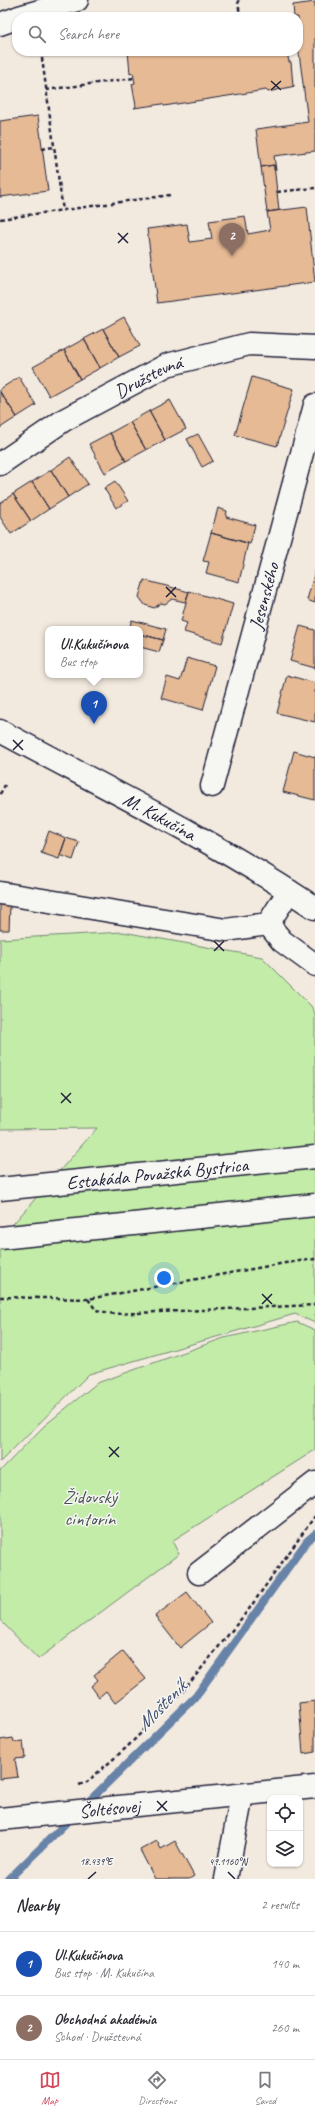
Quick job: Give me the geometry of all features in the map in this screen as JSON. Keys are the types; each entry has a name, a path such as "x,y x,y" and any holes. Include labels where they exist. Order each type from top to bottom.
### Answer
{"main road":[{"path":"35,12 77,0"},
{"path":"0,24 12,19"},
{"name":"Družstevná","path":"0,464 64,420 167,365 249,344 315,347"},
{"name":"Jesenského","path":"212,786 315,405"},
{"name":"M. Kukučína","path":"0,731 179,827 289,891 315,908"},
{"path":"0,893 226,930 268,924 289,891"},
{"path":"268,924 282,941 315,965"},
{"name":"Estakáda Považská Bystrica","path":"0,1189 315,1156"},
{"path":"0,1238 315,1205"},
{"path":"199,1573 315,1483"},
{"name":"Šoltésovej","path":"0,1819 315,1787"},
{"path":"226,1879 242,1795"}],"path":[{"path":"238,0 239,12"},
{"path":"42,56 63,211"},
{"path":"46,90 134,78"},
{"path":"42,149 54,147"},
{"path":"278,192 315,188"},
{"path":"0,219 170,195"},
{"path":"0,794 5,785"},
{"path":"0,1297 88,1299 285,1263 315,1259"},
{"path":"88,1299 96,1310 114,1314 315,1304"},
{"path":"75,1787 87,1782 127,1747 184,1690 249,1609 315,1516"}],"green space":[{"path":"123,932 262,957 311,1006 315,1013 315,1323 295,1314 89,1374 0,1462 0,1239 97,1128 0,1129 0,939"},
{"name":"Židovský cintorín","path":"297,1322 315,1330 315,1450 172,1541 179,1554 38,1659 0,1620 0,1471 44,1426 97,1383 224,1338"}],"building":[{"path":"315,2 315,151 274,156 276,170 274,170 274,165 261,167 256,129 308,122 299,56 303,56 303,12 294,12 293,5"},
{"path":"128,56 288,56 289,62 291,62 293,86 295,86 268,92 266,90 164,106 162,104 134,108 136,106 132,84 135,83 133,73 130,74"},
{"path":"38,116 48,191 0,197 0,121"},
{"path":"274,165 279,210 267,212 261,167"},
{"path":"307,207 315,282 157,303 147,229 187,224 190,242 212,239 209,221 245,216 248,234 270,230 267,212"},
{"path":"124,317 140,346 119,357 103,329"},
{"path":"103,329 119,357 100,368 84,339"},
{"path":"84,339 100,368 80,379 64,350"},
{"path":"64,350 80,379 49,396 33,367"},
{"path":"19,377 36,405 17,417 0,392 0,389"},
{"path":"252,377 294,389 277,446 235,435"},
{"path":"0,392 17,417 0,428"},
{"path":"170,400 186,429 165,440 149,411"},
{"path":"149,411 165,440 146,450 130,422"},
{"path":"130,422 146,450 126,461 110,433"},
{"path":"110,433 126,461 105,473 89,444"},
{"path":"198,434 213,461 202,467 187,439"},
{"path":"70,457 88,484 68,497 51,470"},
{"path":"51,470 68,497 49,509 32,482"},
{"path":"115,481 128,501 116,508 104,488"},
{"path":"32,482 49,509 31,521 13,494"},
{"path":"13,494 31,521 11,534 0,517 0,503"},
{"path":"218,508 227,511 226,517 255,525 250,544 211,533"},
{"path":"211,533 248,543 239,582 206,573 209,562 203,561"},
{"path":"315,571 315,603 307,600"},
{"path":"144,580 189,592 185,602 172,599 165,604 161,603 154,608 145,605 139,597"},
{"path":"189,591 233,604 222,643 184,632 187,623 181,621"},
{"path":"132,620 166,629 163,640 143,635 143,626 130,626"},
{"path":"300,626 315,630 315,668 290,661"},
{"path":"143,635 163,640 159,652 143,648"},
{"path":"187,658 215,666 203,710 161,698 167,677 180,681"},
{"path":"287,675 315,683 315,722 277,713"},
{"path":"294,751 315,757 315,800 283,792"},
{"path":"49,831 66,838 59,859 41,853"},
{"path":"66,838 79,842 73,860 60,855"},
{"path":"0,904 10,905 9,930 0,930"},
{"path":"187,1592 211,1623 180,1648 155,1616"},
{"path":"123,1651 146,1679 115,1703 106,1691 99,1697 91,1686 98,1680 94,1675"},
{"path":"315,1701 315,1752 303,1754 299,1703"},
{"path":"13,1738 14,1742 23,1741 25,1758 15,1759 18,1777 0,1779 0,1740"},
{"path":"157,1841 161,1849 175,1841 194,1876 189,1879 155,1879 140,1850"}],"waterway":[{"name":"Mošteník","path":"84,1806 196,1696 307,1541 315,1534"},
{"name":"Mošteník","path":"9,1879 72,1817"}],"place":[{"name":"Obchodná akadémia","path":"232,256"},
{"name":"Ul.Kukučínova","path":"94,724"}]}
